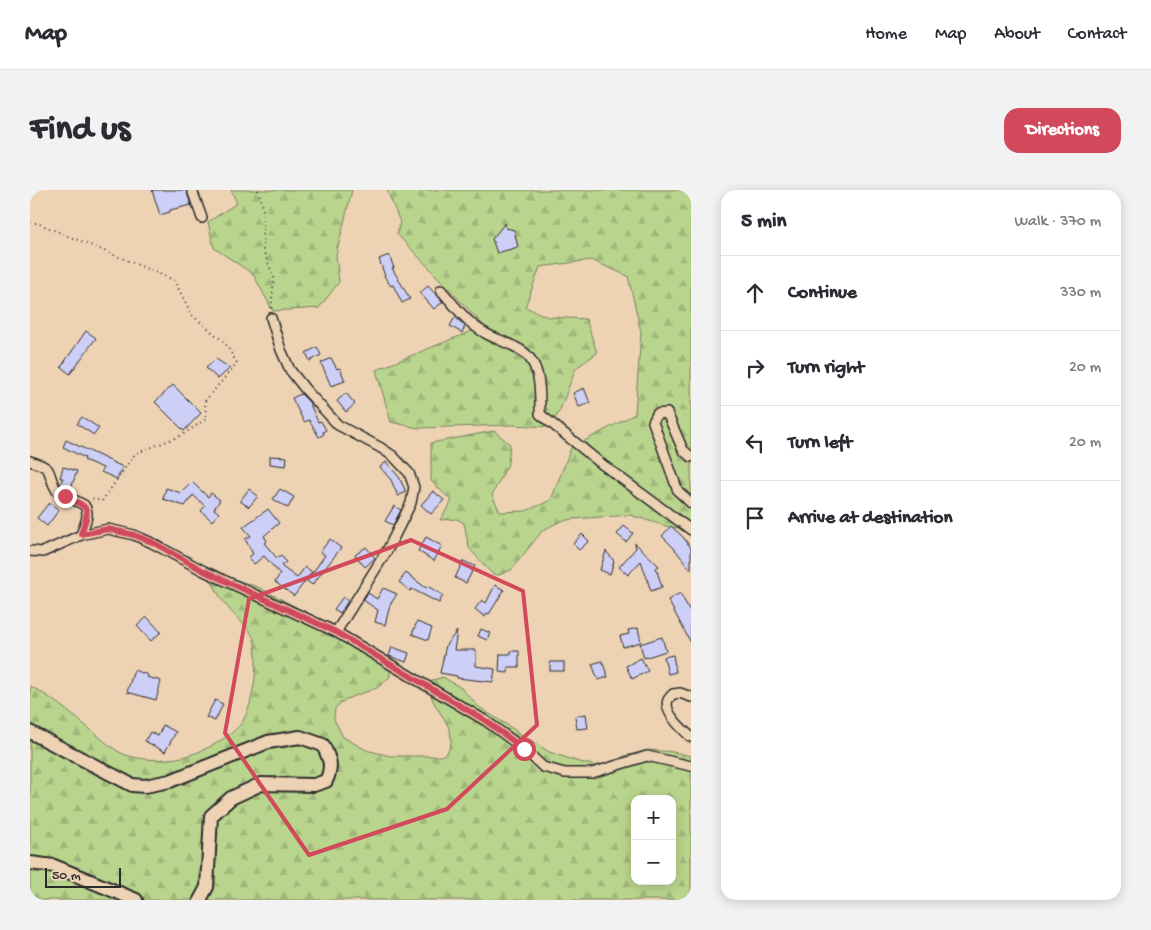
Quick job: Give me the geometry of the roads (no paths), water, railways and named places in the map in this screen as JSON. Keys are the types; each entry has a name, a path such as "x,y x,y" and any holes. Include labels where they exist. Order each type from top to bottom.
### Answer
{"main road":[{"path":"30,732 132,785 145,786 170,781 268,742 300,737 322,745 330,760 331,771 326,781 314,785 261,784 231,798 211,816 207,887 200,900"},
{"path":"30,863 54,866 136,900"}],"street":[{"path":"192,190 202,218"},
{"path":"441,290 470,323 485,334 520,349 528,355 536,367 539,382 540,414 603,465 691,530"},
{"path":"271,318 281,350 290,370 305,389 338,425 393,456 409,473 414,487 411,503 388,550 336,632"},
{"path":"691,457 684,450 667,413 657,414 654,422 678,491 691,503"},
{"path":"30,461 49,469 53,486 57,491 84,505 87,509 88,515 81,534"},
{"path":"30,551 43,552 81,534 108,529 134,535 152,542 204,571 336,632 486,721 524,749 543,767 565,773 592,773 647,756 691,766"},
{"path":"691,697 680,693 673,694 668,700 667,708 680,728 691,737"}]}
